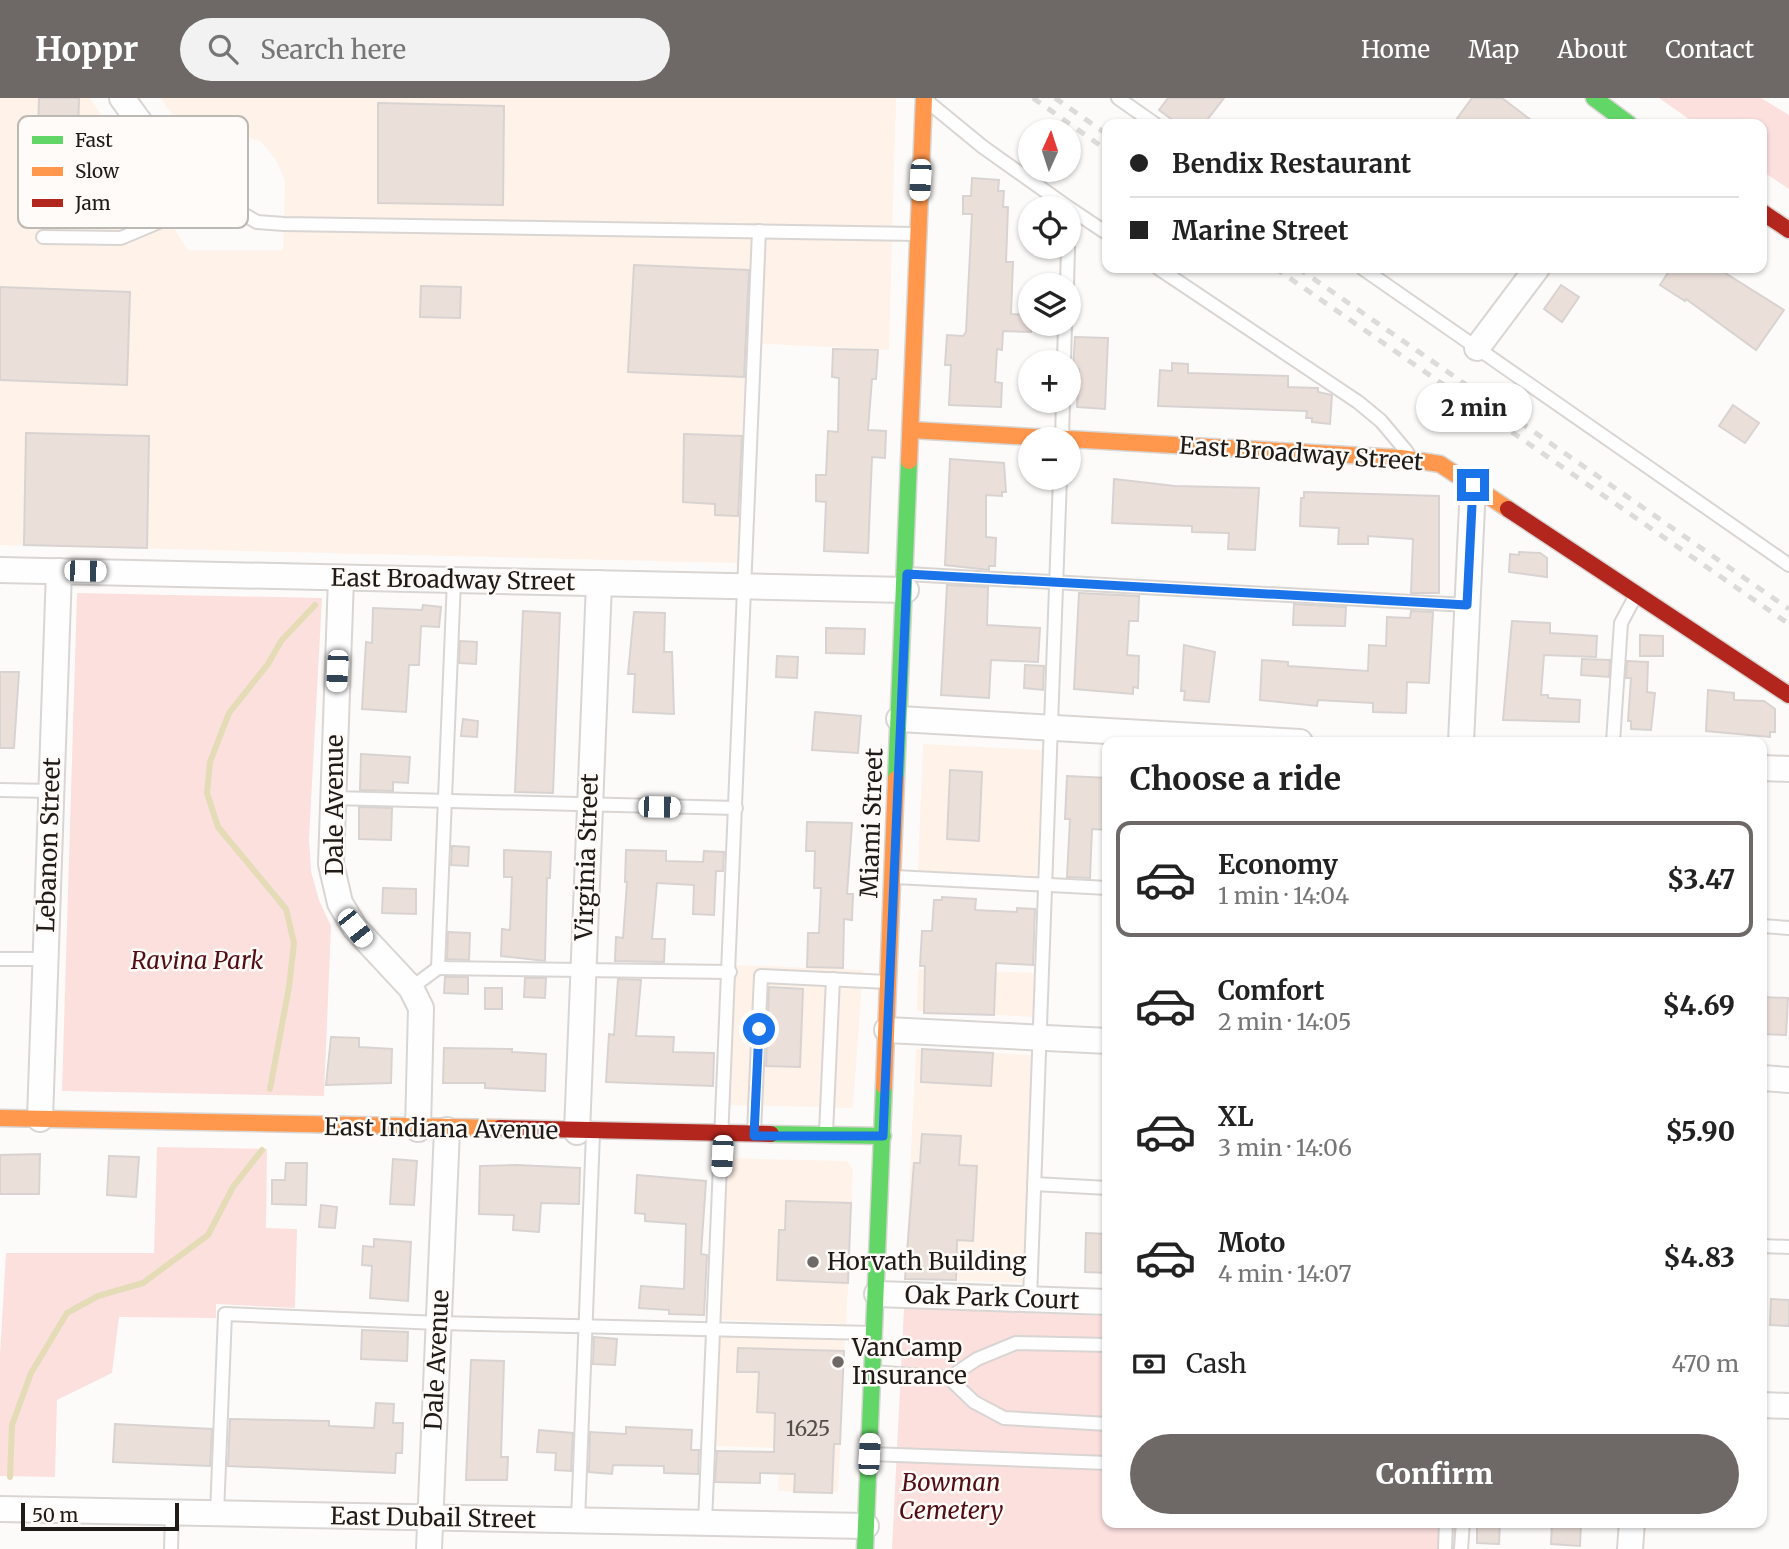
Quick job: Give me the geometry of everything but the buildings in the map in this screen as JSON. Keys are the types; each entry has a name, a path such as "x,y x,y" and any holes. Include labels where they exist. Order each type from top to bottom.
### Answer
{"street":[{"path":"122,98 136,116"},
{"name":"Miami Street","path":"866,1538 924,98"},
{"path":"1594,98 1622,119"},
{"path":"1767,215 1789,230"},
{"path":"1477,348 1533,273"},
{"name":"East Broadway Street","path":"911,430 1018,436"},
{"name":"East Broadway Street","path":"1081,440 1440,464 1789,695"},
{"path":"1461,737 1473,485"},
{"name":"East Broadway Street","path":"0,569 743,586 906,582"},
{"name":"Lebanon Street","path":"40,1119 59,571"},
{"name":"Dale Avenue","path":"341,578 331,864 340,903 374,952 411,988 421,1008 418,1129"},
{"name":"Virginia Street","path":"585,1132 582,969 599,583"},
{"path":"899,719 1210,737"},
{"path":"1767,768 1789,769"},
{"path":"887,1030 1102,1041"},
{"path":"1767,1078 1789,1080"},
{"name":"East Indiana Avenue","path":"0,1118 447,1130 883,1136"},
{"name":"Dale Avenue","path":"429,1549 447,1130"},
{"name":"Oak Park Court","path":"877,1294 1102,1302"},
{"path":"1767,1405 1789,1406"},
{"name":"East Dubail Street","path":"0,1509 705,1523 866,1538"},
{"path":"1630,1549 1632,1528"}],"lane":[{"path":"924,98 1049,196"},
{"path":"1118,98 1148,119"},
{"path":"248,217 257,222 284,224 917,234"},
{"path":"1081,218 1102,231"},
{"path":"43,237 121,238 145,228"},
{"path":"705,1523 759,231"},
{"path":"1165,273 1358,402 1381,421 1415,461"},
{"path":"1369,273 1789,565"},
{"path":"1030,1299 1059,490"},
{"path":"438,968 454,580"},
{"path":"906,582 1054,583 1467,605"},
{"path":"1613,737 1621,623 1636,594"},
{"path":"0,790 51,791"},
{"path":"332,798 736,808"},
{"path":"892,876 1102,888"},
{"path":"1767,926 1789,928"},
{"path":"0,959 45,960"},
{"path":"411,988 438,968 730,972"},
{"path":"754,1136 761,976 888,982"},
{"path":"826,1136 833,979"},
{"path":"578,1521 586,1325 585,1132"},
{"path":"1034,1184 1102,1188"},
{"path":"1767,1246 1789,1247"},
{"path":"217,1514 225,1314 439,1323 875,1333"},
{"path":"873,1372 949,1378 977,1359 1016,1343 1102,1345"},
{"path":"949,1378 974,1402 1004,1418 1102,1424"},
{"path":"869,1454 1102,1463"},
{"path":"171,1549 172,1513"},
{"path":"1445,1549 1446,1528"},
{"path":"1461,1549 1463,1528"}],"shaded area":[{"path":"0,98 90,98 102,116 18,116 18,228 174,228 188,250 283,250 285,181 276,160 261,142 248,137 248,116 173,116 160,98 896,98 889,350 746,343 737,563 0,545"},
{"path":"923,744 1042,750 1037,876 918,871"},
{"path":"734,965 863,970 853,1108 727,1105"},
{"path":"918,969 1037,973 1036,1017 917,1011"},
{"path":"916,1049 1033,1055 1025,1283 905,1279"},
{"path":"725,1158 847,1161 853,1170 846,1324 720,1320"},
{"path":"718,1336 845,1338 838,1492 778,1491 779,1448 713,1446"}],"green space":[{"path":"1659,98 1761,98 1789,115 1789,189 1767,174 1767,119 1689,119"},
{"name":"Ravina Park","path":"77,593 322,598 309,839 311,871 319,900 331,926 324,1096 62,1091"},
{"path":"157,1147 267,1149 266,1228 297,1229 295,1308 216,1304 216,1318 119,1317 112,1373 57,1400 55,1477 0,1476 0,1355 6,1253 154,1253"},
{"name":"Bowman Cemetery","path":"904,1308 1102,1316 1102,1528 1455,1528 1454,1549 892,1549"}],"waterway":[{"path":"270,1089 289,987 294,943 286,909 218,827 207,793 210,762 229,713 268,664 281,641 315,605"},
{"path":"10,1477 12,1425 31,1373 67,1313 98,1296 143,1283 208,1235 233,1187 262,1150"}],"railway":[{"path":"1033,98 1102,147"},
{"path":"1055,98 1102,131"},
{"path":"1282,273 1789,624"},
{"path":"1305,273 1789,609"}],"traffic: fast":[{"path":"1594,98 1622,119"},
{"path":"896,779 909,461"},
{"path":"865,1549 884,1086"},
{"path":"771,1134 883,1136"}],"traffic: slow":[{"path":"909,461 924,98"},
{"path":"911,430 1401,458 1440,464 1508,509"},
{"path":"884,1086 896,779"},
{"path":"0,1118 500,1128"}],"traffic: jam":[{"path":"1767,215 1789,230"},
{"path":"1508,509 1789,695"},
{"path":"500,1128 771,1134"}],"place":[{"name":"Horvath Building","path":"813,1262"},
{"name":"VanCamp Insurance","path":"838,1362"}],"route":[{"path":"759,1029 754,1136 883,1136 907,574 1467,605 1473,485"}]}
